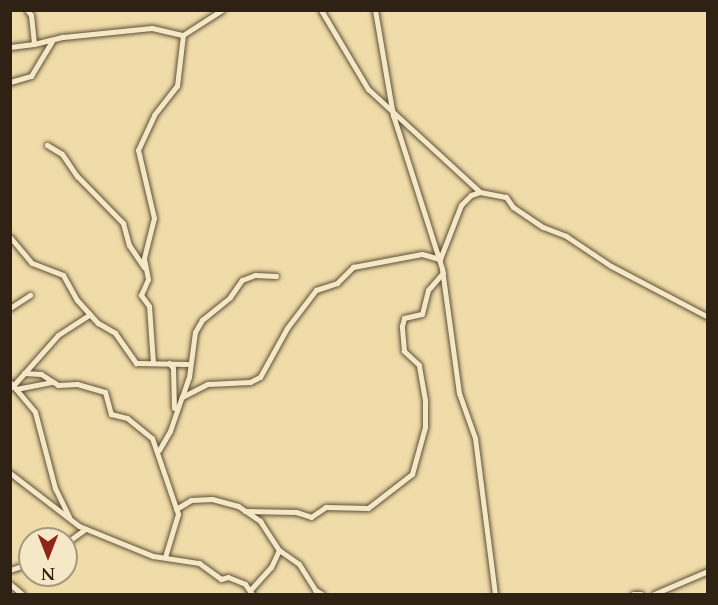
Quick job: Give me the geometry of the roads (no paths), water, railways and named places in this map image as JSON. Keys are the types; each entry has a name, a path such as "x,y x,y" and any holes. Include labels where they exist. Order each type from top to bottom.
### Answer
{"street":[{"path":"27,10 34,44"},
{"path":"10,47 152,28 183,36 222,10"},
{"path":"321,10 369,89 393,115 420,133 480,192"},
{"path":"375,10 393,115 443,273 461,402 475,438 495,594"},
{"path":"153,363 149,306 141,295 148,279 144,267 154,218 143,184 138,147 154,115 177,86 183,36"},
{"path":"10,82 31,76 52,41"},
{"path":"46,145 62,154 76,176 123,223 136,260 144,267"},
{"path":"440,259 461,205 471,195 480,192 506,197 513,207 543,227 566,236 611,266 708,317"},
{"path":"10,237 33,262 63,275 77,300 90,314 115,333 136,363 188,364"},
{"path":"182,397 208,384 250,382 260,377 303,302 319,287 338,283 353,267 377,266 422,254 440,259"},
{"path":"245,511 296,512 312,517 326,507 368,508 412,474 425,427 424,390 419,365 404,351 402,326 404,318 422,314 428,290 443,273"},
{"path":"174,410 182,397 189,377 188,364 199,324 230,297 233,288 255,275 276,276"},
{"path":"10,308 30,295"},
{"path":"13,386 58,335 90,314"},
{"path":"159,450 170,431 174,410 173,368 169,363"},
{"path":"24,373 39,374 53,382"},
{"path":"13,386 53,382 105,392 111,414 143,427 159,450 176,509 177,524 165,557"},
{"path":"13,386 35,412 55,488 70,518"},
{"path":"10,473 85,529 165,557 199,563 221,579 231,578 251,592 271,567 279,550"},
{"path":"176,509 201,499 231,503 245,511 260,521 279,550 299,564 315,590 322,594"},
{"path":"78,534 85,529"},
{"path":"654,594 708,571"},
{"path":"10,584 22,594"},
{"path":"633,594 641,594"}]}
